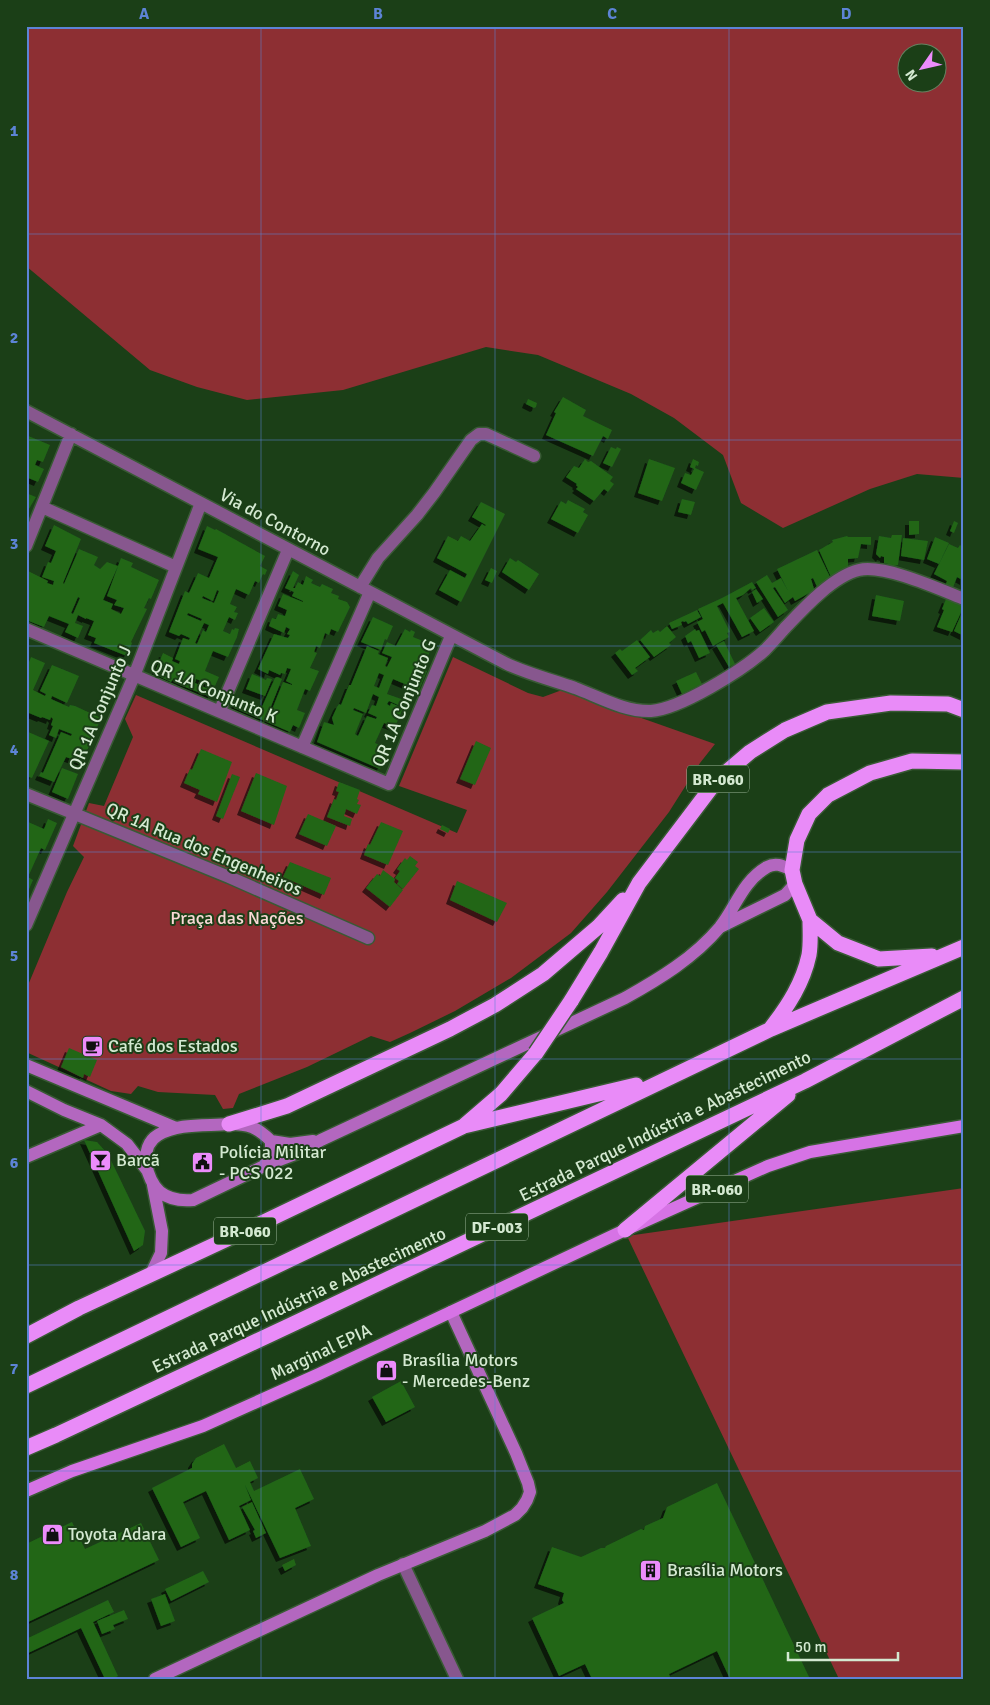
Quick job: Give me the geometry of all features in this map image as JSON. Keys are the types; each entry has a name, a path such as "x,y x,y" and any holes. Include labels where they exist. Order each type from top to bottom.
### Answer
{"highway":[{"name":"BR-060","path":"26,1336 79,1308 464,1126 501,1094 536,1053 601,952 639,883 717,780 750,752 784,730 827,712 891,703 948,704 964,710"},
{"path":"770,1029 786,1008 801,982 809,954 810,920 794,877 796,840 809,814 828,795 870,773 912,760 964,762"},
{"path":"229,1124 287,1106 450,1029 495,1005 543,974 598,927 639,883"},
{"path":"810,920 838,943 879,959 944,956"},
{"path":"26,1386 288,1262 770,1029 964,947"},
{"name":"Estrada Parque Indústria e Abastecimento","path":"26,1448 295,1324 805,1080 964,998"},
{"path":"464,1126 664,1079"},
{"path":"625,1230 805,1080"}],"main road":[{"name":"BR-060","path":"625,1230 768,1166 810,1152 964,1126"},
{"name":"Marginal EPIA","path":"26,1491 72,1471 203,1426 320,1374 625,1230"}],"street":[{"name":"Via do Contorno","path":"26,411 507,664 533,676 632,708 652,711 673,705 732,674 764,652 807,604 843,576 859,570 874,568 964,599"},
{"path":"26,546 71,434"},
{"path":"302,747 378,558 417,515 450,472 471,440 476,435 486,434 534,456"},
{"name":"QR 1A Conjunto J","path":"26,925 134,676 201,503"},
{"path":"42,507 176,567"},
{"path":"220,710 288,550"},
{"name":"QR 1A Conjunto K","path":"26,629 134,676 220,710 389,784"},
{"name":"QR 1A Conjunto G","path":"389,784 451,636"},
{"name":"QR 1A Rua dos Engenheiros","path":"26,794 230,877 368,938"},
{"path":"153,1185 162,1194 180,1201 193,1200 264,1166 282,1161 321,1140 625,998 673,970 699,948 720,927 739,895 764,869 772,865 781,865 794,877 785,895 720,927"},
{"path":"26,1065 176,1128"},
{"path":"26,1091 64,1110 101,1125 127,1144 147,1170 153,1185 162,1231 161,1253 150,1276"},
{"path":"147,1170 146,1154 148,1147 156,1136 176,1128 240,1124 259,1130 271,1141 290,1144 321,1140"},
{"path":"26,1157 101,1125"},
{"path":"264,1166 271,1155 271,1141"},
{"path":"155,1679 403,1564 485,1531 515,1515 522,1508 530,1492 528,1483 451,1312"},
{"path":"403,1564 457,1679"}],"green space":[{"path":"26,26 964,26 964,478 917,474 870,489 783,528 741,503 723,455 674,418 631,394 538,355 486,347 343,390 247,400 197,387 150,370 26,266"},
{"name":"Praça das Nações","path":"453,657 528,693 543,697 562,690 715,744 700,763 669,812 607,892 571,933 511,978 455,1011 390,1042 371,1036 307,1067 239,1094 233,1108 223,1109 215,1095 158,1092 138,1086 131,1094 111,1091 26,1052 26,990 67,892 84,857 73,846 89,803 104,806 133,737 125,719 136,695 457,833 467,810 399,786"},
{"path":"964,1188 964,1679 839,1679 627,1236"}],"building":[{"path":"563,397 586,410 583,416 612,430 608,439 603,436 593,456 546,435 556,413 554,412"},
{"path":"528,399 537,403 536,407 534,408 526,404"},
{"path":"26,435 50,445 43,462 37,460 35,465 44,469 38,482 26,477"},
{"path":"611,447 621,449 612,467 603,463"},
{"path":"585,459 588,462 591,461 613,477 610,481 614,484 608,492 604,489 594,501 576,489 578,487 577,484 566,477 574,466 579,468"},
{"path":"649,459 675,468 662,501 638,493"},
{"path":"693,459 699,462 695,468 704,472 696,490 681,483 685,473 691,475 694,469 690,467"},
{"path":"26,493 36,497 26,514"},
{"path":"682,499 695,502 691,515 678,512"},
{"path":"568,500 585,509 583,512 588,515 578,533 551,519 561,501 566,504"},
{"path":"481,502 505,514 461,602 439,590 450,570 465,578 467,574 437,558 448,536 458,541 461,536 470,541 482,524 486,525 472,517"},
{"path":"909,521 919,521 919,534 909,535"},
{"path":"954,521 958,523 954,533 950,531"},
{"path":"54,525 81,539 64,584 79,549 98,557 94,565 100,569 107,562 118,566 103,600 113,604 111,609 121,614 124,608 114,605 117,600 107,596 121,558 133,563 131,567 159,580 151,599 149,598 144,608 147,609 131,642 127,656 94,643 96,638 88,635 94,621 78,615 75,623 83,626 78,638 65,632 69,624 49,616 44,627 26,620 28,609 26,608 26,570 53,585 54,581 42,577 48,562 51,563 56,551 45,546","holes":["78,597 80,598 73,614 71,613"]},
{"path":"207,526 265,556 260,566 267,570 259,583 255,581 249,595 236,589 230,604 237,607 234,612 238,613 235,620 229,617 223,631 230,634 232,629 239,629 237,637 228,657 213,651 205,671 219,677 215,686 196,679 195,683 213,691 211,697 180,685 181,681 174,678 171,682 154,674 163,653 173,658 172,661 179,664 180,661 175,659 183,638 189,640 190,638 169,632 185,591 189,593 198,573 209,578 218,557 198,549","holes":["217,590 219,591 214,603 202,598 203,596 213,601","188,613 202,619 201,621 187,615","204,623 209,625 206,632 203,630 197,644 195,643"]},
{"path":"892,535 902,535 898,565 894,566 897,569 889,567 888,564 884,563 884,557 881,556 880,558 876,554 879,536 891,538"},
{"path":"847,536 871,537 871,545 861,544 858,558 848,559 848,566 831,577 819,550 833,542 832,540"},
{"path":"935,537 949,543 939,564 927,559"},
{"path":"903,538 928,541 924,560 901,556"},
{"path":"949,544 958,548 960,545 964,548 964,566 961,564 964,570 964,581 957,577 952,590 945,586 947,581 934,574"},
{"path":"817,550 831,579 818,589 813,578 811,579 815,592 812,594 811,592 795,601 793,597 785,603 775,587 773,588 788,610 778,617 756,582 767,575 772,583 781,578 788,591 777,569"},
{"path":"510,558 516,562 518,560 539,574 529,590 502,572"},
{"path":"491,568 497,571 492,583 485,580"},
{"path":"293,571 299,575 293,588 295,588 298,582 303,585 306,576 313,580 311,583 320,587 322,584 333,589 331,593 339,596 338,599 347,602 350,607 338,632 331,629 329,635 325,633 320,648 316,646 314,652 317,653 310,668 319,671 310,691 305,689 297,710 305,713 299,728 293,725 290,732 267,722 283,682 292,685 286,681 291,669 287,668 285,674 281,673 280,675 269,670 268,674 258,669 274,634 288,638 290,635 287,634 290,629 286,627 284,633 269,626 272,618 276,619 278,614 285,616 287,610 278,606 283,594 303,602 292,596 294,592 285,588"},
{"path":"752,582 756,588 752,590 751,588 736,598 754,631 742,637 723,603 717,606 730,632 727,633 729,637 713,646 705,630 702,632 697,622 703,619 698,609"},
{"path":"756,589 763,599 757,603 752,592"},
{"path":"876,595 904,601 900,621 872,616"},
{"path":"946,599 964,606 952,632 937,627"},
{"path":"764,608 774,622 760,632 750,618"},
{"path":"964,608 964,636 954,631"},
{"path":"697,610 701,617 688,624 686,621 683,621 681,622 682,625 672,629 669,623"},
{"path":"373,617 393,626 381,650 361,642"},
{"path":"667,626 676,637 669,643 671,645 654,657 640,640 651,630 653,633 658,630 660,632"},
{"path":"405,629 415,632 413,637 433,645 422,669 427,671 419,690 393,679 387,694 407,701 407,703 405,708 389,701 387,704 390,706 391,703 403,708 395,727 384,723 375,743 388,749 380,769 317,742 324,722 334,725 332,718 339,704 341,705 349,685 351,685 367,646 379,651 378,654 388,658 385,666 387,667 392,657 382,653 387,642 396,646","holes":["379,673 384,675 379,688 374,686","373,694 379,697 376,706 372,705 368,713 377,717 376,719 367,716 358,736 355,734 363,714 353,710 354,708 366,713"]},
{"path":"695,629 696,631 699,630 710,653 699,658 691,641 688,643 685,636"},
{"path":"637,640 650,657 635,668 638,671 632,675 615,653 620,649 622,651"},
{"path":"724,641 735,664 729,667 716,645"},
{"path":"31,657 45,663 33,690 45,696 46,694 40,691 52,665 79,676 67,703 52,696 51,699 69,707 70,705 75,706 101,718 82,763 66,757 54,782 39,776 41,772 43,773 61,732 71,736 72,734 59,729 56,738 49,735 53,726 51,725 53,719 51,717 50,720 29,713 26,718 26,660 29,662"},
{"path":"696,672 702,684 682,694 676,681"},
{"path":"252,674 266,680 267,678 272,679 265,696 246,689"},
{"path":"277,677 282,679 265,721 234,708 237,699 261,709"},
{"path":"26,731 49,741 32,778 26,776"},
{"path":"476,741 491,748 475,785 460,779"},
{"path":"201,749 232,762 217,802 198,794 200,790 184,783"},
{"path":"62,768 78,774 68,799 52,792"},
{"path":"256,773 287,786 274,825 241,811"},
{"path":"232,774 240,777 223,819 216,816"},
{"path":"339,782 360,790 357,804 361,805 357,814 346,809 344,816 352,819 350,826 327,817 339,792 336,791"},
{"path":"308,814 336,826 327,846 299,834"},
{"path":"48,819 57,823 45,850 41,848 28,877 33,880 26,896 26,821 44,829"},
{"path":"381,822 403,831 388,865 364,855"},
{"path":"442,825 450,829 448,833 440,829"},
{"path":"410,856 418,862 415,866 419,869 403,889 397,884 399,881 395,878 400,871 397,869 405,858 407,860"},
{"path":"290,862 331,878 324,895 283,877"},
{"path":"383,870 395,879 394,882 403,890 390,907 366,888 377,874 380,876"},
{"path":"457,881 507,903 497,922 450,900"},
{"path":"69,1048 97,1060 90,1077 84,1074 83,1078 61,1067"},
{"path":"84,1140 97,1142 108,1154 145,1231 143,1245 134,1251"},
{"path":"401,1381 415,1407 386,1422 372,1397"},
{"path":"224,1444 236,1468 250,1461 258,1478 250,1482 254,1491 300,1469 314,1499 295,1508 311,1546 280,1558 245,1485 251,1500 239,1506 250,1530 229,1540 206,1491 183,1502 200,1538 181,1547 152,1488 192,1468 196,1458"},
{"name":"Brasília Motors","path":"717,1483 810,1679 730,1679 717,1651 669,1674 671,1679 592,1679 585,1664 559,1676 532,1618 564,1603 562,1600 564,1593 538,1584 552,1547 581,1557 605,1548 641,1529 644,1530 645,1526 663,1518 667,1507"},
{"path":"252,1502 266,1533 256,1538 253,1531 255,1530 242,1507"},
{"path":"72,1522 85,1549 141,1523 159,1560 26,1623 26,1544"},
{"path":"294,1559 296,1565 285,1571 282,1565"},
{"path":"203,1571 209,1582 171,1601 165,1589"},
{"path":"165,1594 175,1621 161,1626 151,1599"},
{"path":"108,1600 114,1612 93,1622 118,1676 113,1679 105,1679 81,1628 26,1654 26,1639"},
{"path":"124,1610 128,1619 113,1625 115,1629 102,1634 97,1621"}],"place":[{"name":"Café dos Estados","path":"92,1046"},
{"name":"Barcã","path":"100,1160"},
{"name":"Polícia Militar - PCS 022","path":"203,1162"},
{"name":"Brasília Motors - Mercedes-Benz","path":"386,1370"},
{"name":"Toyota Adara","path":"52,1534"},
{"name":"Brasília Motors","path":"651,1570"}]}
